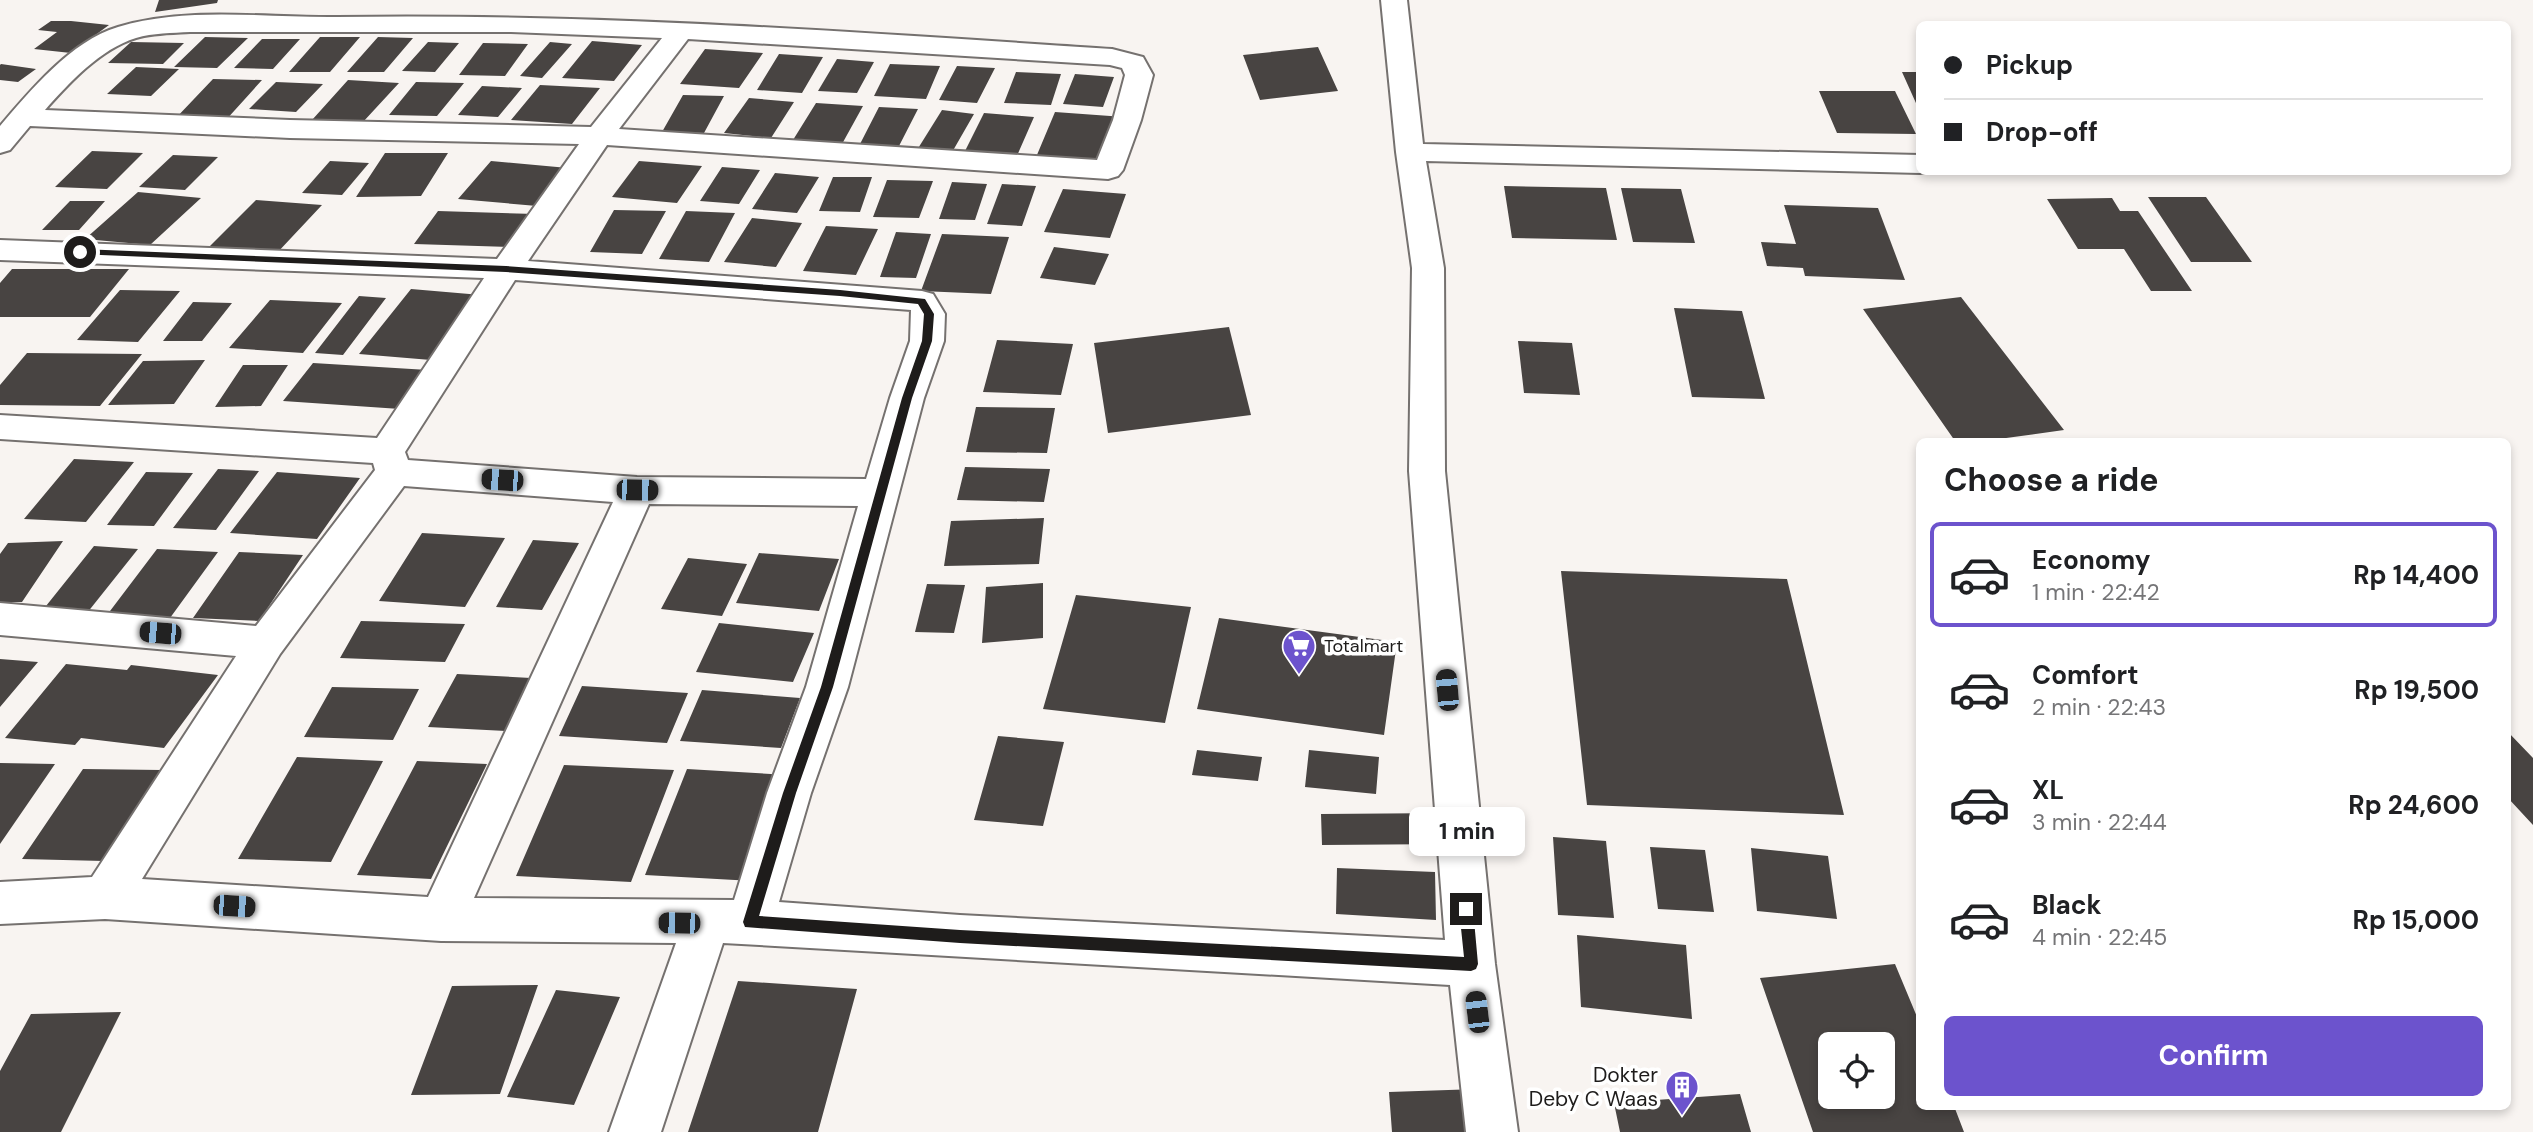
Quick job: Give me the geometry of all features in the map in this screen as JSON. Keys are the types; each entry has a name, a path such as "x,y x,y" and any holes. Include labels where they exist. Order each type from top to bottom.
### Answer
{"street":[{"path":"492,0 519,1"},
{"path":"1394,0 1410,152 1428,268 1427,471 1471,964 1492,1132"},
{"path":"0,144 21,117 95,51 124,33 159,28 400,23 682,29 1112,57 1133,63 1139,75 1127,120 1108,170 599,136 290,129 21,117"},
{"path":"105,898 266,643 390,461 506,269 599,136 682,29"},
{"path":"1410,152 1916,164"},
{"path":"0,250 506,269 922,301 929,314 927,341 879,493 827,687 789,793 635,1132"},
{"path":"0,427 390,461 637,490 879,493"},
{"path":"441,919 637,490"},
{"path":"0,619 266,643"},
{"path":"0,903 105,898 441,919 728,923 1471,964"}],"building":[{"path":"159,0 218,0 217,3 155,12"},
{"path":"51,21 109,25 71,53 34,49 57,32 38,30"},
{"path":"205,37 248,38 217,68 174,67"},
{"path":"320,37 360,37 330,72 289,72"},
{"path":"378,37 413,38 384,72 347,72"},
{"path":"262,39 300,39 273,69 234,68"},
{"path":"592,41 642,45 614,81 562,78"},
{"path":"131,42 184,43 163,64 108,63"},
{"path":"428,42 459,43 435,72 402,71"},
{"path":"550,42 572,44 542,78 520,76"},
{"path":"483,43 528,44 505,76 459,75"},
{"path":"1318,47 1338,91 1260,100 1243,55"},
{"path":"705,49 763,53 739,88 680,84"},
{"path":"779,54 823,57 802,93 757,90"},
{"path":"837,59 874,62 857,93 818,91"},
{"path":"890,64 940,66 926,99 874,96"},
{"path":"0,65 36,69 18,82 0,80"},
{"path":"957,66 995,68 977,103 939,100"},
{"path":"136,67 179,69 151,96 107,94"},
{"path":"1016,72 1061,74 1051,105 1004,103"},
{"path":"1902,72 1916,72 1916,103"},
{"path":"1075,74 1114,77 1103,107 1063,104"},
{"path":"213,79 262,80 225,121 174,120"},
{"path":"348,80 399,83 363,122 312,120"},
{"path":"276,82 323,84 296,112 249,109"},
{"path":"416,82 464,83 437,116 389,115"},
{"path":"540,85 600,88 572,124 511,120"},
{"path":"482,86 522,88 498,117 458,115"},
{"path":"1819,91 1895,91 1916,134 1837,133"},
{"path":"683,95 724,96 704,133 662,132"},
{"path":"749,98 794,102 771,138 724,133"},
{"path":"816,103 863,106 842,144 793,140"},
{"path":"879,107 918,109 899,146 860,144"},
{"path":"942,110 974,114 951,154 917,150"},
{"path":"1055,112 1124,117 1106,168 1034,162"},
{"path":"984,113 1034,117 1016,158 964,153"},
{"path":"92,151 143,153 107,189 55,187"},
{"path":"385,153 448,153 421,196 356,197"},
{"path":"173,155 218,157 185,190 139,187"},
{"path":"330,161 369,163 342,195 302,193"},
{"path":"491,161 568,168 537,206 458,199"},
{"path":"639,161 702,166 677,203 612,197"},
{"path":"722,167 760,170 739,204 700,201"},
{"path":"775,173 819,177 797,213 752,209"},
{"path":"833,177 872,177 860,212 819,211"},
{"path":"887,180 933,181 919,218 873,217"},
{"path":"952,182 987,184 975,220 939,219"},
{"path":"1002,184 1036,186 1022,226 987,224"},
{"path":"1504,186 1606,188 1617,240 1512,238"},
{"path":"1621,188 1681,189 1695,243 1633,242"},
{"path":"1063,189 1126,194 1110,238 1044,232"},
{"path":"138,192 201,198 150,245 85,239"},
{"path":"2148,197 2206,197 2252,262 2191,262"},
{"path":"2112,198 2120,211 2138,211 2192,291 2151,291 2124,249 2078,249 2047,199"},
{"path":"256,200 322,205 276,254 208,248"},
{"path":"70,201 105,201 79,230 42,230"},
{"path":"1784,205 1878,208 1905,280 1805,276 1803,268 1767,266 1761,242 1796,244"},
{"path":"614,210 666,211 642,254 590,252"},
{"path":"438,211 535,214 513,247 414,244"},
{"path":"686,211 735,213 709,262 659,259"},
{"path":"752,218 802,223 776,267 724,262"},
{"path":"826,226 878,229 856,275 803,271"},
{"path":"896,232 931,234 916,278 880,277"},
{"path":"942,234 1009,237 991,294 921,291"},
{"path":"1054,247 1109,254 1095,285 1040,278"},
{"path":"12,269 129,269 90,317 0,317 0,283"},
{"path":"411,289 481,295 431,360 359,354"},
{"path":"120,290 180,291 138,342 77,340"},
{"path":"359,296 386,298 343,355 315,353"},
{"path":"1961,297 2064,430 2006,438 1953,438 1863,309"},
{"path":"270,300 342,303 303,353 229,348"},
{"path":"193,302 232,303 202,341 163,341"},
{"path":"1674,308 1742,311 1765,399 1692,397"},
{"path":"1229,327 1251,415 1108,433 1094,343"},
{"path":"997,340 1073,344 1061,395 983,392"},
{"path":"1518,341 1572,343 1580,395 1524,393"},
{"path":"27,353 142,354 100,406 0,405 0,385"},
{"path":"205,360 174,404 108,405 143,361"},
{"path":"313,363 428,370 400,409 283,401"},
{"path":"243,365 288,365 261,406 215,407"},
{"path":"976,407 1055,408 1047,453 966,452"},
{"path":"74,459 134,462 86,522 24,519"},
{"path":"965,467 1050,469 1044,502 957,500"},
{"path":"218,469 259,471 216,530 173,528"},
{"path":"146,472 193,473 154,526 107,525"},
{"path":"277,472 360,478 317,539 230,533"},
{"path":"1044,518 1039,564 944,566 951,521"},
{"path":"422,533 505,538 465,607 379,601"},
{"path":"533,540 579,543 542,610 496,607"},
{"path":"63,541 22,602 0,602 0,554 8,543"},
{"path":"94,546 138,549 87,613 42,611"},
{"path":"157,549 218,552 170,618 107,615"},
{"path":"239,552 303,555 259,621 193,618"},
{"path":"759,553 839,559 819,611 736,603"},
{"path":"688,558 747,564 722,616 661,609"},
{"path":"1561,571 1787,579 1844,815 1587,805"},
{"path":"1043,583 1043,638 982,643 986,587"},
{"path":"927,584 965,585 954,633 915,632"},
{"path":"1076,595 1191,607 1165,723 1043,709"},
{"name":"Totalmart","path":"1219,618 1397,642 1384,735 1197,709"},
{"path":"361,621 465,624 445,662 340,658"},
{"path":"719,623 814,633 793,682 696,672"},
{"path":"0,659 38,662 0,707"},
{"path":"66,664 127,670 131,665 218,675 164,748 81,738 75,745 5,738"},
{"path":"457,674 531,678 506,731 428,727"},
{"path":"582,686 688,693 667,743 559,736"},
{"path":"332,687 419,689 393,740 304,737"},
{"path":"702,690 800,698 781,748 680,741"},
{"path":"2511,735 2533,758 2533,825 2511,801"},
{"path":"998,736 1064,742 1043,826 974,820"},
{"path":"1197,750 1262,757 1258,781 1192,775"},
{"path":"1309,750 1379,757 1376,794 1305,787"},
{"path":"297,757 383,761 331,862 238,859"},
{"path":"417,761 487,764 431,879 357,875"},
{"path":"0,763 55,764 0,844"},
{"path":"564,765 674,770 631,882 516,876"},
{"path":"83,769 161,770 104,861 22,859"},
{"path":"687,769 788,775 753,881 645,875"},
{"path":"1450,813 1453,844 1322,845 1321,814"},
{"path":"1553,837 1606,841 1614,918 1558,915"},
{"path":"1650,847 1705,850 1714,912 1658,909"},
{"path":"1751,848 1828,856 1837,919 1757,911"},
{"path":"1337,868 1435,872 1436,920 1336,914"},
{"path":"1577,935 1686,945 1692,1019 1581,1007"},
{"path":"1895,964 1916,1014 1916,1110 1956,1110 1964,1132 1813,1132 1760,978"},
{"path":"738,981 857,989 818,1132 688,1132"},
{"path":"538,985 500,1094 411,1095 452,986"},
{"path":"556,990 620,997 574,1105 507,1097"},
{"path":"121,1012 61,1132 0,1132 0,1071 31,1014"},
{"path":"1478,1089 1483,1132 1392,1132 1389,1092"},
{"name":"Dokter Deby C Waas","path":"1740,1094 1751,1132 1620,1132 1614,1103"}],"place":[{"name":"Totalmart","path":"1299,676"},
{"name":"Dokter Deby C Waas","path":"1682,1117"}],"route":[{"path":"80,252 506,269 922,301 929,314 927,341 879,493 827,687 789,793 750,922 960,937 1471,964 1466,909"}]}
